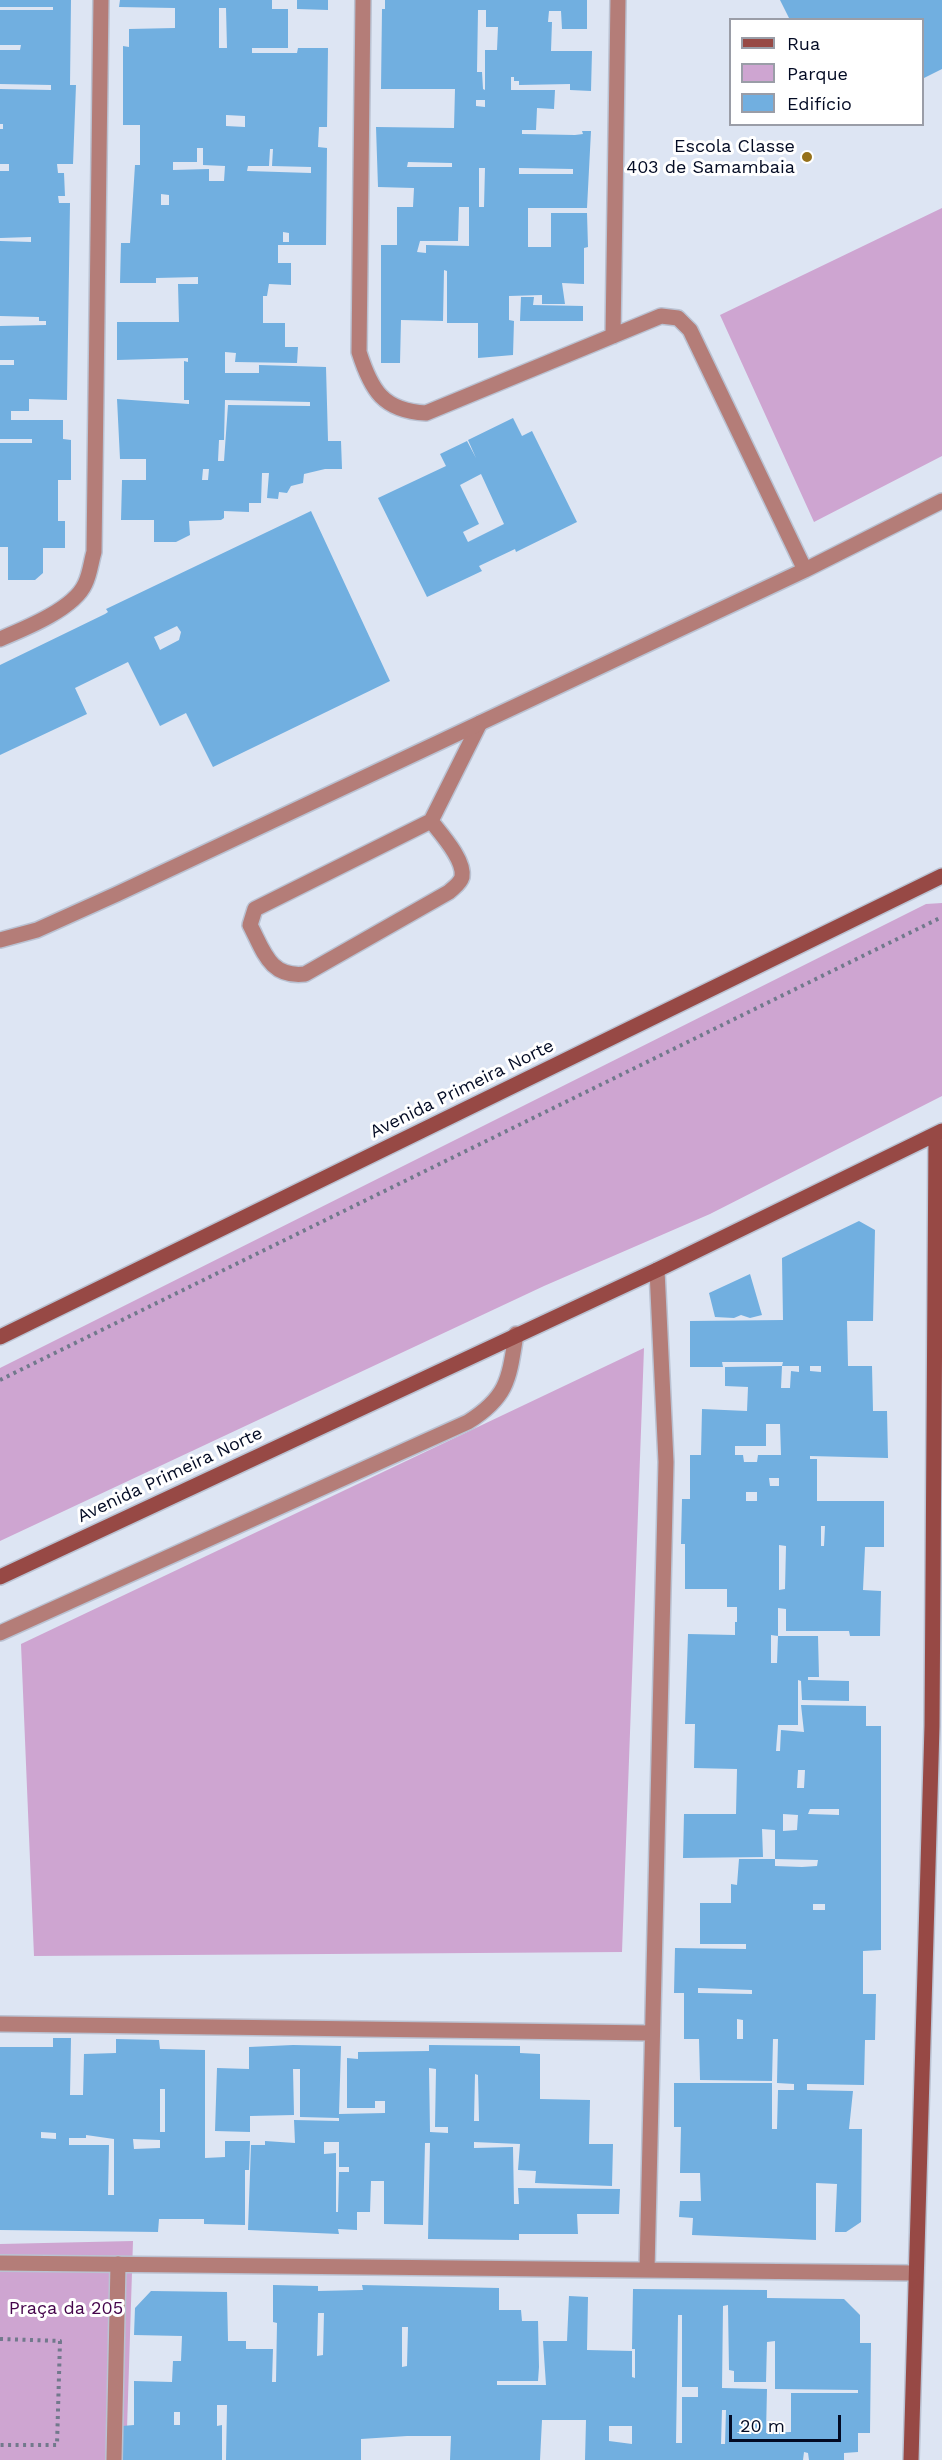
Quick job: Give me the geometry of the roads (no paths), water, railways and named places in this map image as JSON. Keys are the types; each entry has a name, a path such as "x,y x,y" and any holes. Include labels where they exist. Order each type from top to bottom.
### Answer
{"main road":[{"name":"Avenida Primeira Norte","path":"0,1337 942,876"},
{"name":"Avenida Primeira Norte","path":"0,1577 657,1270 939,1133"},
{"path":"911,2460 915,2273 937,1726 939,1133"}],"street":[{"path":"0,639 34,624 75,596 85,585 94,552 101,0"},
{"path":"363,0 359,352 367,378 381,399 407,412 426,413 661,316 678,318 690,330 805,570"},
{"path":"614,336 618,0"},
{"path":"0,940 38,930 805,570 942,501"},
{"path":"431,821 459,862 463,875 459,883 449,892 305,974 290,976 272,966 250,925 255,909 431,821 480,723"},
{"path":"647,2270 666,1462 657,1270"},
{"path":"0,1633 468,1422 489,1409 504,1390 510,1373 516,1334"},
{"path":"0,2024 651,2033"},
{"path":"0,2263 915,2273"},
{"path":"114,2460 118,2264"}],"place":[{"name":"Escola Classe 403 de Samambaia","path":"807,157"}],"park label":[{"name":"Praça da 205","path":"66,2309"}]}
